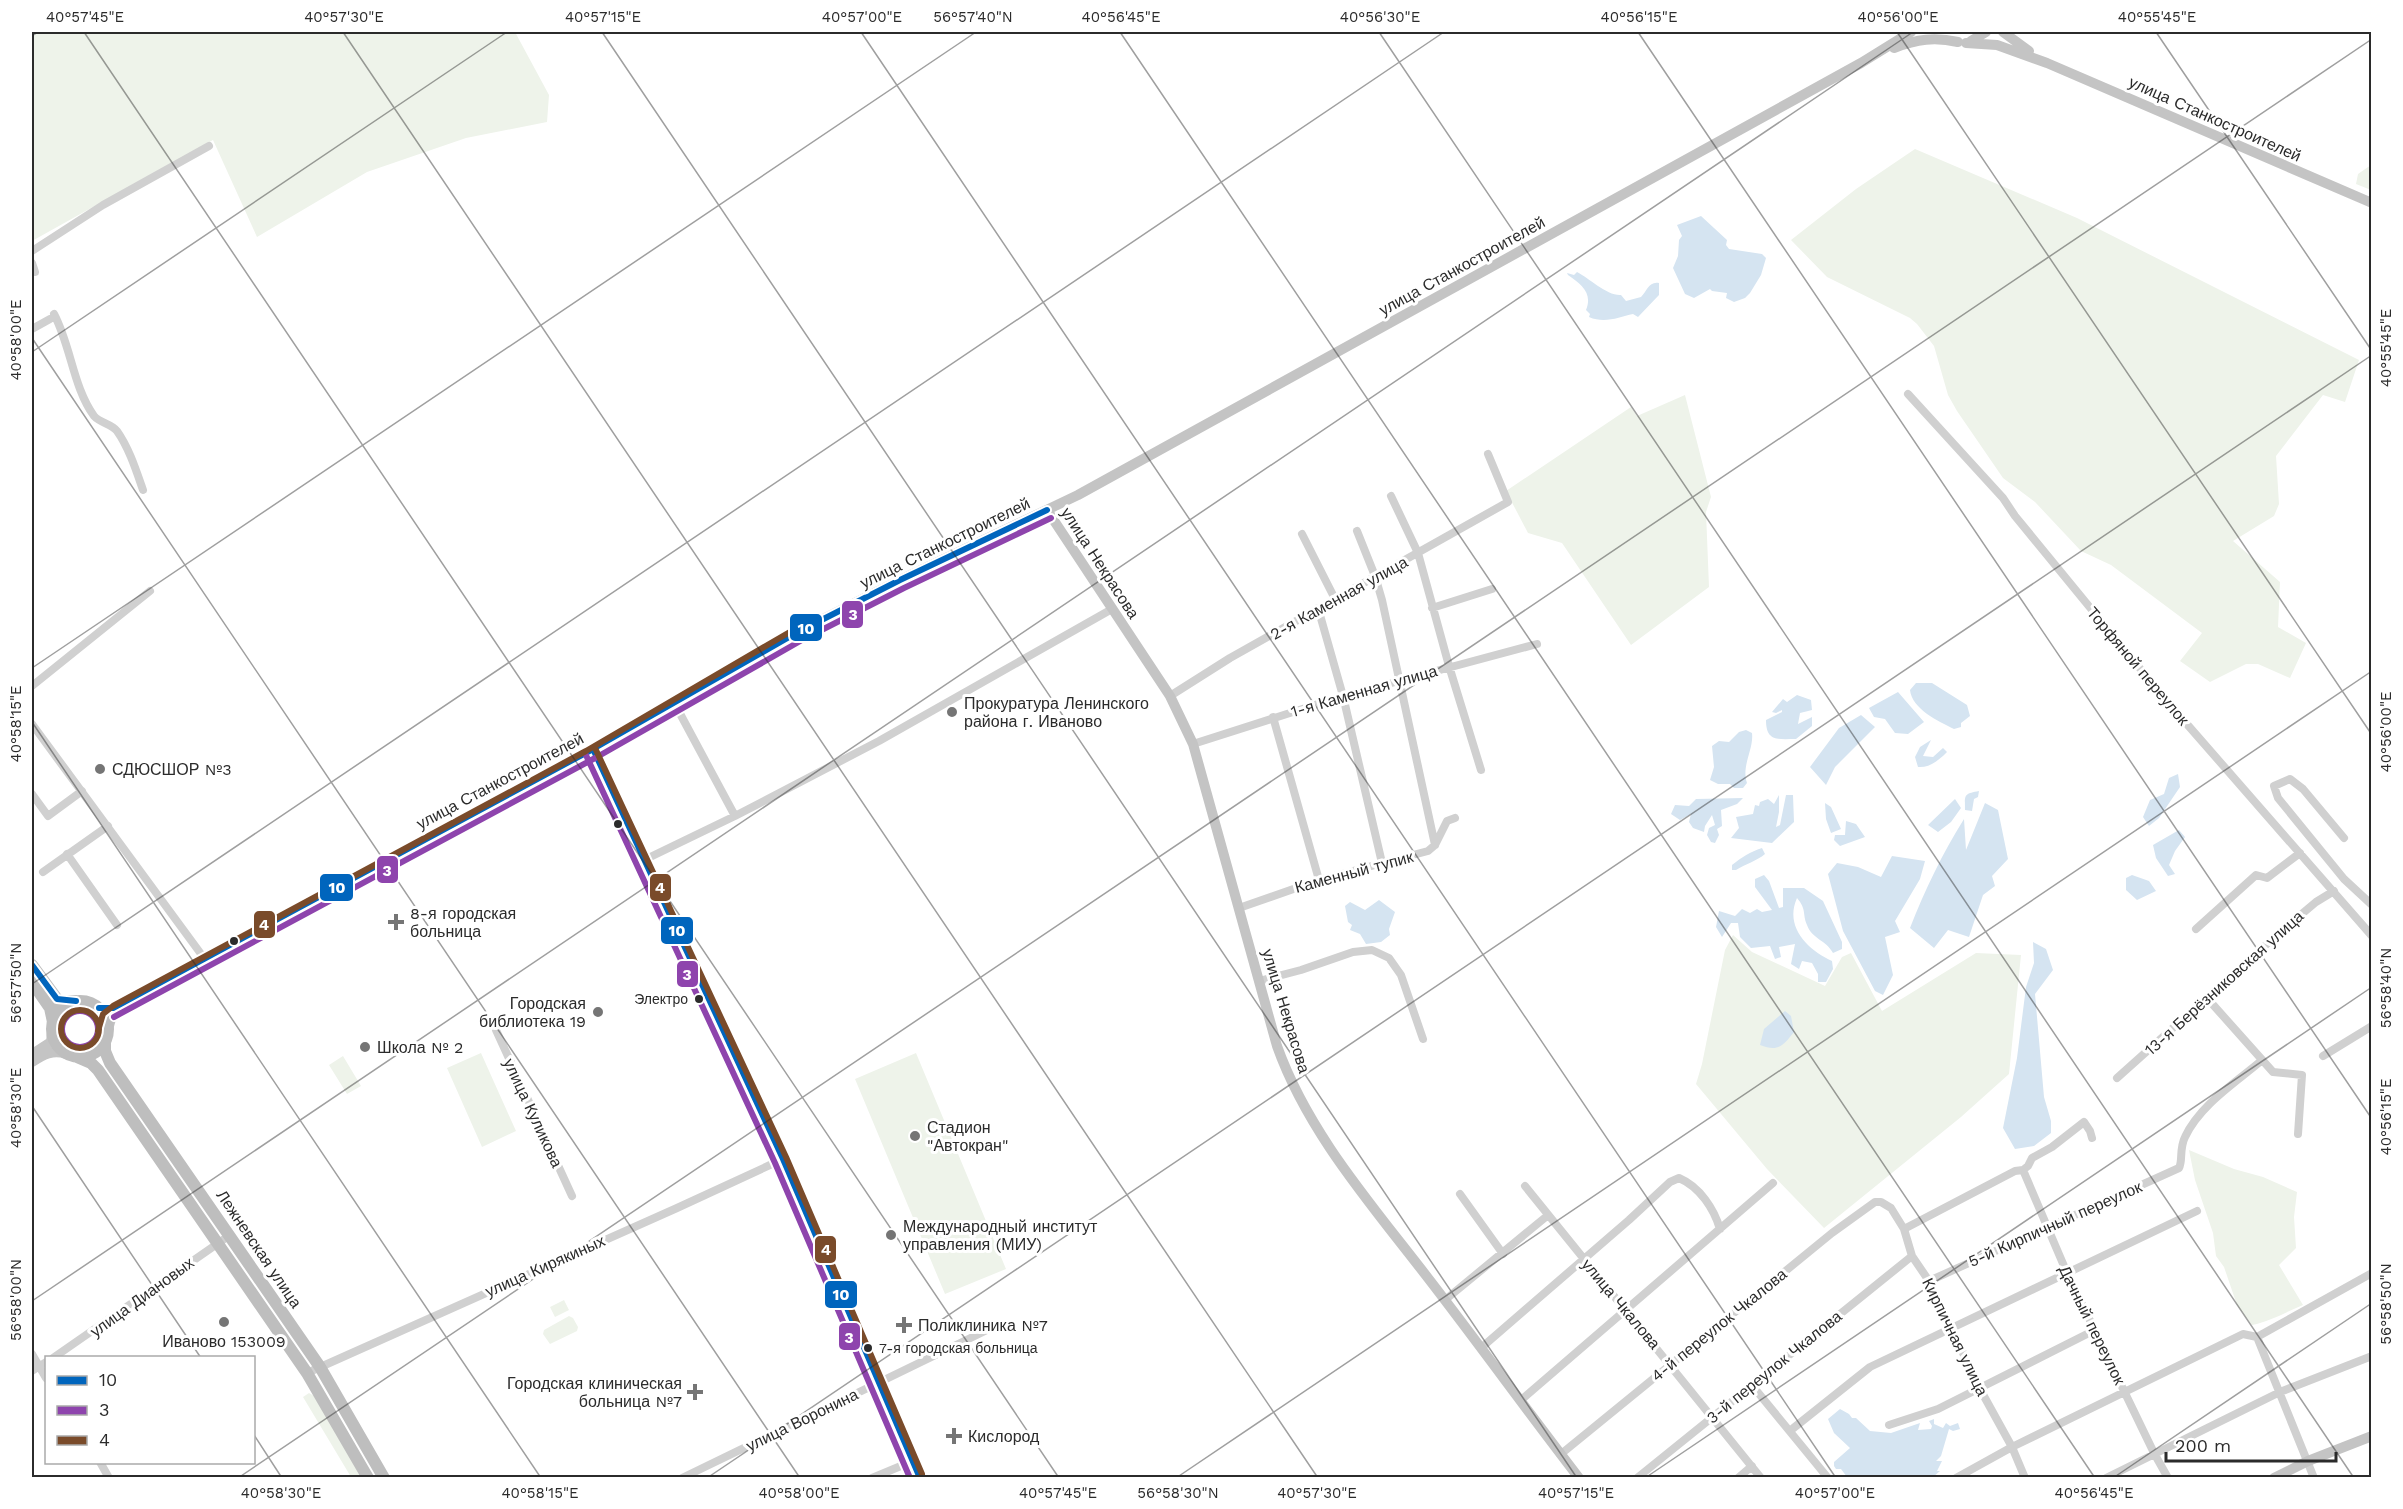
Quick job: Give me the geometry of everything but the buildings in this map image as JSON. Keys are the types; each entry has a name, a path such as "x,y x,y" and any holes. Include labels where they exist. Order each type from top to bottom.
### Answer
{"highway":[{"path":"32,965 60,1001 76,1001 98,1007 106,1021 106,1037 93,1054 71,1055 57,1046 50,1008 32,982"},
{"path":"52,1027 62,1009 76,1001"},
{"name":"Лежневская улица","path":"106,1037 105,1051 110,1063 320,1367 384,1478"},
{"name":"Лежневская улица","path":"71,1055 91,1063 98,1070 307,1373 368,1478"}],"main road":[{"name":"улица Станкостроителей","path":"98,1007 110,1009 677,708 800,637 1048,512 1861,63 1911,32"},
{"path":"1941,32 1962,42 1974,40 1986,32"},
{"name":"улица Станкостроителей","path":"2003,32 2047,63"},
{"name":"улица Станкостроителей","path":"1861,63 1916,40 1934,38 1997,45 2047,63 2372,203"},
{"name":"улица Станкостроителей","path":"106,1037 111,1019 117,1014 591,754 798,632 900,579 1048,512"},
{"name":"улица Некрасова","path":"1048,512 1170,696 1193,744 1277,1046 1296,1092 1325,1141 1579,1478"},
{"path":"591,754 781,1160 911,1462 920,1478"},
{"path":"32,1055 51,1042 52,1027"},
{"path":"32,1062 57,1051 71,1055"},
{"path":"2274,1478 2308,1461 2372,1436"},
{"path":"911,1462 914,1478"}],"street":[{"path":"32,251 103,205 209,147"},
{"path":"32,262 34,272"},
{"path":"32,329 52,317 63,331 80,388 95,418 116,429 131,458 143,490"},
{"name":"Торфяной переулок","path":"1908,394 2003,498 2120,646 2372,936"},
{"name":"2-я Каменная улица","path":"1170,696 1230,658 1508,502 1488,454"},
{"path":"1391,496 1418,554 1481,770"},
{"path":"1358,531 1375,576 1435,845"},
{"path":"1302,534 1335,599"},
{"path":"1432,608 1492,589"},
{"path":"32,686 150,591"},
{"path":"1318,608 1343,696 1382,863"},
{"path":"641,861 735,816 954,699 1112,609"},
{"name":"1-я Каменная улица","path":"1193,744 1343,696 1536,644"},
{"path":"677,708 735,816"},
{"path":"1273,717 1319,880"},
{"path":"32,724 204,958"},
{"path":"2343,838 2303,789 2290,779 2274,786 2278,798 2339,872 2372,905"},
{"path":"32,794 48,816 82,791"},
{"path":"1435,845 1448,820 1455,818"},
{"path":"43,872 108,826"},
{"name":"Каменный тупик","path":"1239,908 1256,900 1319,880 1428,851 1435,845"},
{"path":"2196,929 2251,878 2256,875 2267,878 2300,853"},
{"path":"67,854 117,925"},
{"name":"13-я Берёзниковская улица","path":"2116,1078 2278,934 2316,902 2334,891"},
{"path":"1259,981 1301,970 1353,952 1372,950 1389,958 1401,975 1424,1039"},
{"path":"2207,998 2273,1072 2302,1075 2298,1134"},
{"path":"2323,1056 2372,1026"},
{"name":"улица Куликова","path":"496,1030 572,1196"},
{"name":"5-й Кирпичный переулок","path":"1929,1281 2181,1167 2180,1148 2198,1116 2261,1061"},
{"path":"1905,1229 2015,1170 2023,1170 2032,1158 2052,1147 2084,1122 2092,1138"},
{"name":"улица Кирякиных","path":"307,1373 677,1209 781,1160"},
{"name":"Дачный переулок","path":"2023,1170 2067,1273 2168,1478"},
{"path":"1481,1348 1670,1182 1679,1178 1690,1183 1714,1211 1720,1229"},
{"path":"1520,1401 1773,1183"},
{"name":"улица Чкалова","path":"1525,1186 1761,1478"},
{"path":"1461,1194 1503,1254"},
{"name":"4-й переулок Чкалова","path":"1561,1454 1832,1233 1875,1202 1881,1202"},
{"name":"Кирпичная улица","path":"1881,1202 1891,1208 1905,1229 1912,1256 1929,1281 1980,1389 2012,1447 2025,1478"},
{"path":"1791,1430 1870,1367 2197,1211"},
{"path":"1445,1300 1547,1216"},
{"name":"улица Диановых","path":"56,1356 230,1235"},
{"name":"3-й переулок Чкалова","path":"1637,1478 1912,1256"},
{"path":"1956,1478 2012,1447 2243,1334 2256,1337 2372,1273"},
{"name":"улица Воронина","path":"682,1478 987,1330"},
{"path":"1890,1425 1938,1409 2095,1330"},
{"path":"2256,1337 2314,1478"},
{"path":"32,1354 39,1366"},
{"path":"2106,1478 2280,1392 2372,1356"},
{"path":"1751,1384 1828,1478"},
{"path":"872,1478 911,1462"},
{"path":"101,1464 109,1478"},
{"path":"1738,1478 1752,1466"}],"shaded area":[{"path":"32,32 515,32 549,95 547,122 466,138 367,172 257,237 213,140 32,241"},
{"path":"1915,149 2077,218 2359,360 2345,402 2323,395 2276,456 2279,504 2274,516 2233,541 2280,582 2278,627 2306,643 2290,678 2258,664 2246,664 2210,682 2180,661 2202,633 2111,565 2081,551 2035,502 2003,478 1948,395 1934,346 1917,324 1910,318 1827,277 1791,240 1856,189"},
{"path":"2371,165 2371,190 2356,184 2358,174"},
{"path":"1685,395 1711,497 1706,512 1709,587 1631,645 1562,543 1528,533 1506,491 1631,407 1637,416"},
{"path":"1733,935 1752,952 1825,986 1842,957 1851,953 1882,1011 1976,953 2021,955 2009,1074 1961,1117 1824,1228 1767,1169 1696,1084 1725,950"},
{"path":"481,1053 516,1131 482,1147 447,1068"},
{"name":"Стадион \"Автокран\"","path":"916,1053 1006,1269 945,1294 855,1079"},
{"path":"343,1056 361,1086 347,1094 329,1065"},
{"path":"2189,1150 2297,1192 2294,1217 2296,1248 2279,1265 2303,1305 2252,1325 2237,1305 2224,1267 2216,1256 2213,1233 2195,1180"},
{"path":"564,1300 569,1310 555,1317 550,1307"},
{"path":"569,1316 573,1318 578,1327 577,1331 550,1344 543,1334 544,1330"},
{"path":"309,1393 314,1396 362,1477 351,1477 303,1397"}],"water":[{"path":"1701,216 1727,240 1726,245 1729,249 1762,254 1766,258 1761,275 1745,298 1734,302 1726,298 1727,293 1710,289 1694,298 1685,294 1673,268 1678,256 1679,240 1682,236 1677,225"},
{"path":"1577,272 1604,290 1621,295 1626,301 1641,297 1650,285 1656,283 1659,283 1659,295 1638,317 1633,314 1612,319 1595,319 1589,317 1590,314 1586,310 1588,299 1584,289 1567,273 1574,275"},
{"path":"1916,683 1932,683 1967,705 1970,716 1961,723 1961,727 1954,729 1934,718 1915,703 1910,690"},
{"path":"1898,692 1924,722 1908,734 1895,733 1885,719 1874,717 1869,708"},
{"path":"1797,695 1811,700 1812,710 1800,713 1798,724 1812,717 1812,726 1796,739 1774,738 1768,732 1766,720 1782,712 1782,710 1772,712 1783,699 1787,702"},
{"path":"1861,715 1875,727 1835,767 1826,785 1810,767 1839,728"},
{"path":"1746,730 1752,733 1746,764 1747,783 1743,788 1734,788 1730,784 1718,784 1710,780 1714,767 1712,746 1719,741 1729,742 1739,732"},
{"path":"1931,740 1923,756 1933,757 1943,748 1947,752 1930,765 1918,767 1915,757 1920,747"},
{"path":"2178,774 2180,787 2159,818 2149,826 2143,817 2150,800 2164,794 2169,778"},
{"path":"1979,791 1978,797 1974,799 1972,811 1965,810 1966,796"},
{"path":"1779,795 1776,827 1780,825 1786,795 1793,795 1794,822 1772,843 1731,838 1739,828 1736,817 1753,814 1755,805 1759,806 1760,802 1768,799 1774,804"},
{"path":"1743,798 1737,804 1721,810 1722,826 1717,829 1719,835 1715,843 1711,842 1707,835 1709,828 1715,825 1712,815 1704,832 1693,828 1689,822 1691,814 1680,820 1671,814 1675,805 1689,806 1696,799"},
{"path":"1955,799 1961,808 1951,822 1938,832 1928,825"},
{"path":"1825,803 1831,807 1841,829 1831,833 1826,819"},
{"path":"1985,803 1998,810 2008,859 1992,876 1995,886 1983,895 1969,937 1948,930 1934,948 1910,928 1934,872 1956,832 1964,819 1966,850"},
{"path":"1846,821 1856,824 1865,837 1840,846 1834,840 1835,835 1845,835"},
{"path":"2179,830 2185,837 2169,865 2175,874 2168,876 2156,858 2153,845"},
{"path":"1762,848 1765,854 1732,870 1732,865"},
{"path":"1892,856 1925,861 1920,879 1895,921 1900,932 1885,937 1893,975 1883,995 1875,991 1843,931 1828,874 1837,863 1858,867 1881,877"},
{"path":"1764,875 1769,881 1779,908 1783,907 1783,888 1804,888 1823,901 1842,942 1842,949 1833,953 1809,930 1802,906 1797,898 1794,919 1796,928 1807,944 1832,961 1833,969 1826,982 1818,982 1818,974 1812,963 1802,961 1799,969 1791,964 1795,944 1779,947 1781,957 1775,959 1770,946 1751,948 1740,937 1738,923 1731,923 1722,937 1716,927 1719,911 1735,916 1742,909 1750,913 1757,909 1762,912 1772,910 1755,887 1755,879"},
{"path":"2132,875 2149,881 2156,891 2137,900 2126,890 2126,878"},
{"path":"1379,900 1395,912 1389,929 1390,935 1381,942 1366,944 1360,934 1350,930 1352,925 1348,922 1345,906 1350,902 1365,910"},
{"path":"2033,942 2046,949 2053,970 2035,994 2044,1097 2051,1121 2051,1133 2034,1146 2015,1149 2003,1128 2017,1058 2026,987 2034,963"},
{"path":"1785,1011 1791,1016 1794,1032 1787,1041 1776,1048 1760,1045 1764,1029"},
{"path":"1840,1409 1852,1418 1856,1418 1870,1431 1891,1433 1920,1423 1918,1430 1931,1429 1929,1421 1934,1419 1934,1424 1943,1428 1946,1423 1950,1426 1958,1423 1960,1429 1953,1431 1949,1429 1941,1456 1936,1461 1942,1461 1937,1471 1940,1471 1933,1477 1847,1477 1841,1469 1836,1469 1834,1462 1850,1448 1834,1433 1828,1419"}],"transit line":[{"name":"10","path":"99,1008 113,1008 593,749 798,632 900,580 1047,510"},
{"name":"3","path":"114,1017 597,757 802,640 904,588 1051,518"},
{"name":"4","path":"98,1031 103,1014 113,1006 586,751 795,629"},
{"name":"4","path":"595,748 786,1157 922,1474"},
{"name":"10","path":"593,749 783,1159 920,1478"},
{"name":"3","path":"585,753 775,1163 910,1478"},
{"name":"10","path":"32,965 57,999 76,1001"},
{"name":"4","path":"80,1010 93,1016 99,1029 93,1042 80,1048 67,1042 61,1029 67,1016 80,1010"},
{"name":"3","path":"80,1011 93,1016 98,1029 93,1042 80,1047 67,1042 62,1029 67,1016 80,1011"}],"place":[{"name":"Прокуратура Ленинского района г. Иваново","path":"952,712"},
{"name":"СДЮСШОР №3","path":"100,769"},
{"name":"8-я городская больница","path":"396,922"},
{"name":"Электро","path":"699,999"},
{"name":"Городская библиотека 19","path":"598,1012"},
{"name":"Школа № 2","path":"365,1047"},
{"name":"Стадион \"Автокран\"","path":"915,1136"},
{"name":"Международный институт управления (МИУ)","path":"891,1235"},
{"name":"Иваново 153009","path":"224,1322"},
{"name":"Поликлиника №7","path":"904,1325"},
{"name":"7-я городская больница","path":"868,1348"},
{"name":"Городская клиническая больница №7","path":"695,1392"},
{"name":"Кислород","path":"954,1436"}]}
